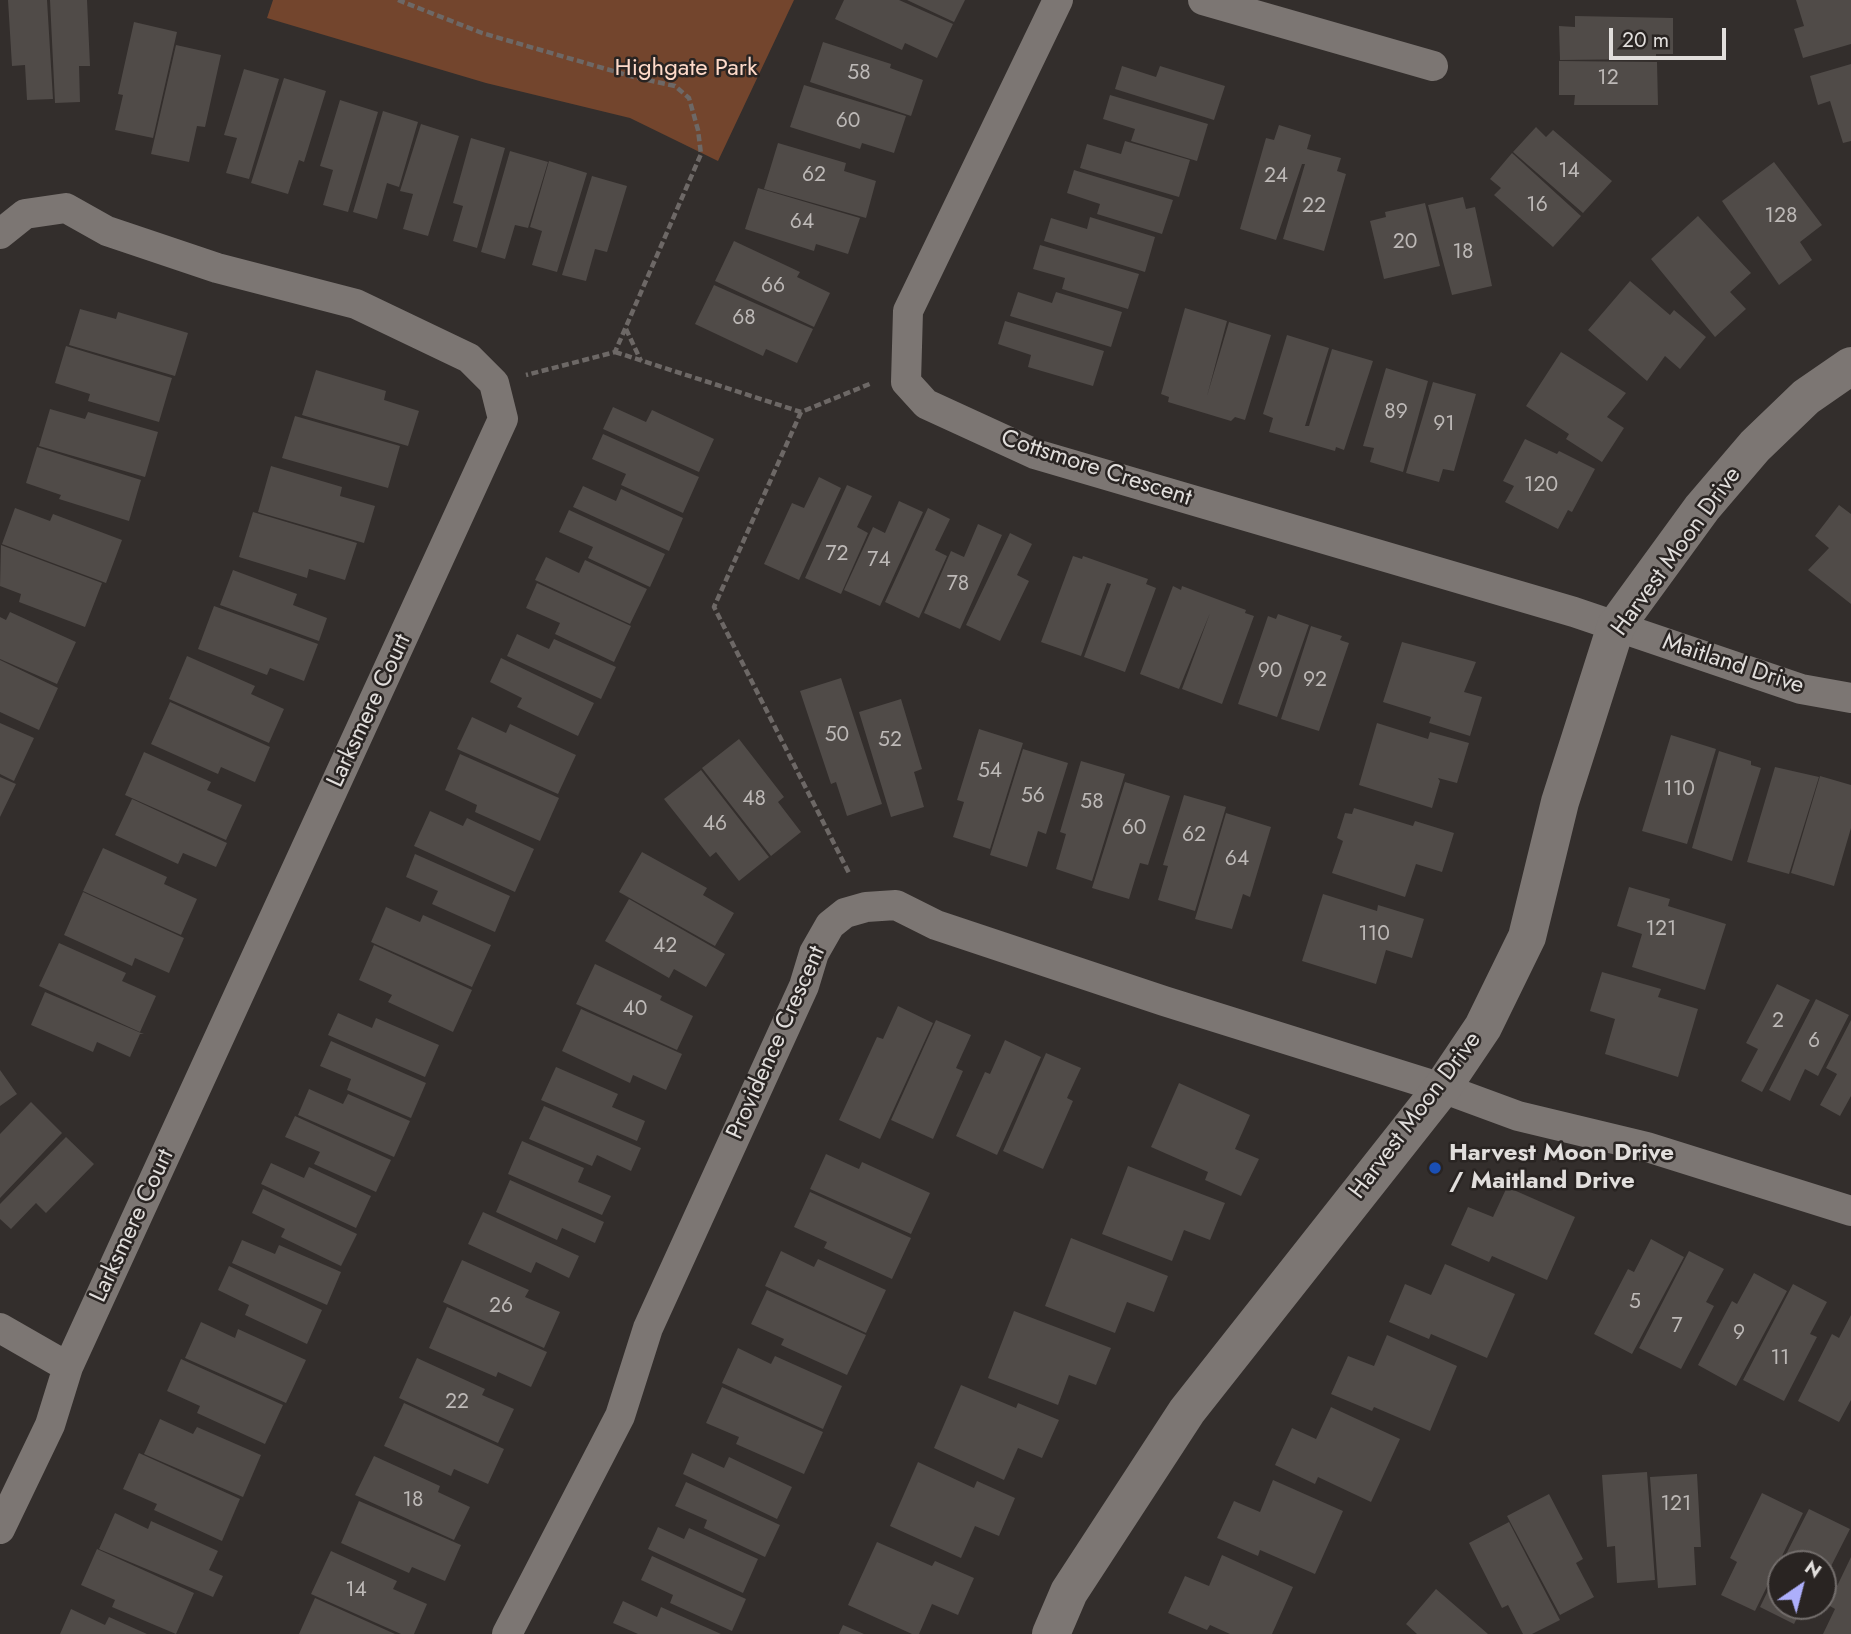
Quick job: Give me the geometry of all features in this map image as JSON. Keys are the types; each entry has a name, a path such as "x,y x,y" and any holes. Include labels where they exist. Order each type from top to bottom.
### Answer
{"street":[{"path":"906,382 908,311 1058,0"},
{"path":"1203,0 1433,66"},
{"path":"0,234 25,214 66,208 107,231 204,264 356,304 469,358 494,383"},
{"name":"Harvest Moon Drive","path":"1051,1634 1069,1592 1187,1411 1442,1088 1483,1027 1527,937 1560,802 1616,626 1702,508 1755,446 1806,397 1851,366"},
{"name":"Cottsmore Crescent","path":"906,382 926,404 1035,454 1616,626"},
{"name":"Larksmere Court","path":"0,1529 50,1424 68,1367 503,419 494,383"},
{"name":"Maitland Drive","path":"1616,626 1801,689 1851,698"},
{"name":"Providence Crescent","path":"507,1634 620,1416 648,1328 804,986 814,953 830,925 845,913 866,906 896,905 948,929 1442,1088"},
{"path":"1442,1088 1518,1116 1647,1147 1851,1212"},
{"path":"0,1328 68,1367"}],"path":[{"path":"398,0 482,33 634,78 676,86 689,98 701,154 615,352"},
{"path":"626,328 641,361"},
{"path":"494,383 615,352 802,412 882,379 906,382"},
{"path":"802,412 714,607 866,906"}],"green space":[{"name":"Highgate Park","path":"273,0 794,0 718,161 630,118 486,83 267,18"}],"building":[{"path":"8,0 47,0 53,99 27,100 25,65 12,66"},
{"path":"50,0 87,0 90,66 79,66 80,102 55,103"},
{"path":"844,0 899,0 953,24 937,58 905,43 902,50 835,19"},
{"path":"907,0 965,0 954,22"},
{"path":"1796,0 1851,0 1851,44 1803,58 1794,29 1804,26"},
{"path":"1575,16 1673,18 1673,54 1656,54 1656,59 1560,60 1559,26 1575,27"},
{"path":"134,22 177,32 153,138 115,130 123,95 118,94"},
{"path":"823,42 891,64 890,68 923,80 911,116 810,82"},
{"path":"176,45 221,55 205,127 197,126 189,162 151,154"},
{"path":"1559,61 1657,62 1658,105 1574,105 1575,95 1559,95"},
{"path":"1851,64 1851,141 1843,143 1830,101 1818,105 1810,76"},
{"path":"1122,66 1156,77 1160,66 1225,86 1214,120 1115,89"},
{"path":"244,69 279,79 249,179 226,173 237,138 224,135"},
{"path":"284,78 326,91 304,162 299,160 288,194 251,183"},
{"path":"804,85 906,116 894,153 862,143 860,149 790,127"},
{"path":"1110,95 1208,124 1197,161 1131,141 1135,129 1103,119"},
{"path":"340,100 378,112 348,212 323,205 333,170 320,166"},
{"path":"383,111 418,122 399,187 387,183 377,219 353,212"},
{"path":"421,124 459,136 428,236 403,229 413,194 400,191"},
{"path":"1279,125 1311,135 1307,149 1341,158 1337,171 1346,174 1324,251 1283,239 1305,164 1302,164 1276,240 1240,229 1266,138 1274,140"},
{"path":"1536,127 1546,137 1553,130 1612,181 1583,213 1513,152"},
{"path":"471,138 505,148 477,248 453,241 463,206 453,203"},
{"path":"1125,141 1190,160 1179,197 1080,168 1087,144 1121,154"},
{"path":"778,143 846,163 844,171 876,181 866,218 764,189"},
{"path":"510,151 548,162 528,228 515,225 505,259 481,252"},
{"path":"1512,153 1581,216 1553,247 1494,195 1501,188 1490,179"},
{"path":"549,161 587,173 557,272 532,265 542,231 530,227"},
{"path":"1774,162 1822,225 1800,242 1812,260 1779,285 1722,201"},
{"path":"1074,170 1173,200 1162,234 1097,214 1100,204 1067,193"},
{"path":"592,176 627,186 607,252 595,249 586,281 562,275"},
{"path":"758,188 860,218 848,254 816,244 814,251 745,229"},
{"path":"1463,197 1466,209 1475,207 1492,286 1452,295 1428,205"},
{"path":"1425,203 1440,266 1384,279 1370,221 1386,217 1385,212"},
{"path":"1698,216 1751,273 1730,292 1746,309 1715,337 1651,259"},
{"path":"1090,217 1155,237 1145,272 1044,241 1051,218 1087,229"},
{"path":"734,241 800,272 797,277 830,293 814,327 715,281"},
{"path":"1040,245 1139,274 1128,309 1062,289 1065,278 1033,269"},
{"path":"1630,281 1670,315 1674,310 1706,337 1680,369 1665,356 1647,381 1588,330"},
{"path":"714,285 813,329 797,363 766,349 763,356 695,324"},
{"path":"1018,292 1052,303 1056,292 1122,312 1111,347 1010,316"},
{"path":"1185,308 1227,321 1207,396 1229,322 1271,335 1245,420 1235,417 1231,421 1168,402 1169,397 1161,394"},
{"path":"80,309 116,319 118,312 188,333 175,376 69,345"},
{"path":"1005,321 1104,351 1093,386 1028,367 1031,355 998,344"},
{"path":"1287,335 1329,348 1305,426 1309,426 1332,349 1373,361 1344,450 1336,447 1335,451 1269,432 1273,418 1263,414"},
{"path":"66,346 172,378 159,422 88,401 90,394 55,383"},
{"path":"1561,352 1626,393 1607,417 1624,428 1602,462 1566,439 1569,434 1526,406"},
{"path":"1386,368 1428,381 1403,472 1370,462 1374,448 1363,446"},
{"path":"316,370 386,391 384,400 419,411 408,446 302,415"},
{"path":"1433,382 1476,394 1454,471 1443,469 1439,482 1406,473"},
{"path":"613,407 646,422 652,410 714,439 699,472 603,429"},
{"path":"50,409 85,419 88,412 158,432 145,477 39,446"},
{"path":"295,416 400,446 388,488 282,458"},
{"path":"603,434 699,477 683,513 621,485 626,474 592,459"},
{"path":"1525,439 1557,454 1559,451 1595,469 1572,512 1568,510 1558,529 1505,502 1514,486 1503,481"},
{"path":"37,447 141,480 129,521 59,499 61,495 26,483"},
{"path":"271,466 342,487 340,496 375,506 364,543 258,512"},
{"path":"819,477 841,488 799,580 764,564 792,503 804,508"},
{"path":"847,485 872,496 857,527 868,533 841,594 805,578"},
{"path":"583,486 616,501 621,489 683,518 669,551 573,507"},
{"path":"899,501 923,512 880,606 844,590 873,527 885,533"},
{"path":"1839,505 1851,514 1851,604 1808,570 1829,548 1815,536"},
{"path":"15,508 50,521 53,514 122,540 106,583 2,544"},
{"path":"928,508 950,519 935,550 947,556 919,618 885,602"},
{"path":"569,510 665,554 650,587 588,558 593,547 559,532"},
{"path":"253,512 357,543 345,580 309,569 307,578 239,557"},
{"path":"978,524 1002,535 960,629 924,613 951,551 964,557"},
{"path":"1010,533 1032,544 1017,575 1029,581 1000,641 966,625"},
{"path":"1,545 102,583 85,627 19,602 21,594 0,586"},
{"path":"1073,556 1082,559 1083,556 1148,579 1146,584 1156,588 1125,672 1084,657 1111,584 1107,583 1081,656 1041,642"},
{"path":"546,557 579,573 585,560 647,589 630,624 535,580"},
{"path":"233,570 297,594 293,605 327,618 319,641 220,605"},
{"path":"537,583 631,626 614,662 555,634 560,623 526,608"},
{"path":"1173,586 1181,590 1182,586 1246,610 1245,613 1254,616 1222,704 1182,689 1210,613 1179,689 1140,674"},
{"path":"214,606 318,644 304,681 270,668 267,675 198,649"},
{"path":"10,612 76,642 57,684 0,659 0,617 6,620"},
{"path":"1278,614 1309,625 1277,717 1238,704 1268,616 1276,619"},
{"path":"1311,626 1342,636 1340,640 1349,643 1319,731 1281,719"},
{"path":"517,634 549,649 554,639 616,667 601,699 507,656"},
{"path":"1402,642 1476,662 1464,692 1482,697 1470,736 1429,723 1431,717 1383,702"},
{"path":"187,656 255,686 251,694 284,709 269,743 169,699"},
{"path":"501,658 594,703 578,736 517,707 522,698 490,682"},
{"path":"0,660 58,688 39,730 0,712"},
{"path":"841,678 882,804 847,816 836,782 831,784 800,691"},
{"path":"901,699 922,769 914,772 924,807 891,817 859,712"},
{"path":"170,702 270,747 255,782 221,767 218,774 151,744"},
{"path":"472,717 506,733 510,724 576,755 558,794 457,749"},
{"path":"0,723 34,738 14,781 0,774"},
{"path":"1377,723 1428,739 1430,732 1469,743 1457,783 1438,778 1440,781 1432,808 1359,785"},
{"path":"979,729 1023,743 990,849 953,837 964,802 957,800"},
{"path":"1671,735 1716,749 1687,844 1642,831"},
{"path":"739,739 784,797 778,802 801,832 771,856 702,768"},
{"path":"1023,749 1068,763 1046,834 1038,831 1027,867 990,855"},
{"path":"1719,751 1751,761 1751,765 1761,768 1732,861 1692,848"},
{"path":"144,752 211,782 207,790 242,805 226,840 125,795"},
{"path":"460,754 559,798 540,841 475,812 477,805 445,790"},
{"path":"1081,761 1125,774 1092,881 1056,869 1066,834 1060,832"},
{"path":"1775,767 1819,777 1789,874 1747,862"},
{"path":"701,770 769,857 739,881 716,852 710,857 664,799"},
{"path":"1820,776 1851,785 1851,828 1834,886 1791,873"},
{"path":"0,777 16,784 0,817"},
{"path":"1125,782 1170,796 1148,865 1140,863 1129,899 1092,888"},
{"path":"1184,795 1226,807 1195,911 1158,900 1168,866 1163,865"},
{"path":"132,799 227,843 216,867 183,853 178,864 115,835"},
{"path":"1354,808 1413,826 1415,821 1454,833 1442,872 1416,864 1405,897 1332,873 1343,841 1337,838 1345,813 1352,814"},
{"path":"430,811 463,826 467,818 534,849 515,892 414,846"},
{"path":"1226,813 1271,827 1250,897 1243,894 1232,929 1195,919"},
{"path":"103,848 167,877 164,884 197,899 181,935 83,891"},
{"path":"642,852 707,888 703,895 734,913 715,946 619,892"},
{"path":"415,854 510,896 495,932 432,904 438,891 406,877"},
{"path":"1629,887 1670,899 1668,906 1726,924 1705,990 1632,967 1642,934 1617,926"},
{"path":"83,892 184,938 169,973 135,958 132,966 64,935"},
{"path":"1323,894 1377,911 1378,905 1424,919 1412,958 1386,950 1376,984 1302,961"},
{"path":"629,899 725,954 706,987 674,969 669,978 605,941"},
{"path":"386,907 420,922 423,915 491,945 472,987 371,942"},
{"path":"59,943 126,973 122,981 156,996 140,1032 39,986"},
{"path":"374,945 472,990 453,1032 388,1002 392,995 359,980"},
{"path":"595,964 662,996 660,1000 693,1016 677,1050 576,1004"},
{"path":"1602,972 1661,989 1658,997 1698,1009 1678,1077 1605,1054 1615,1019 1590,1011"},
{"path":"1777,984 1810,1000 1762,1092 1741,1081 1758,1049 1746,1043"},
{"path":"45,992 144,1034 140,1034 130,1057 97,1042 93,1052 31,1025"},
{"path":"1816,999 1849,1015 1818,1076 1805,1069 1790,1101 1769,1090"},
{"path":"898,1006 933,1023 880,1139 839,1120 877,1037 883,1039"},
{"path":"581,1009 682,1054 666,1090 633,1075 630,1083 562,1051"},
{"path":"338,1013 372,1028 376,1018 439,1045 425,1077 328,1035"},
{"path":"936,1020 971,1035 956,1068 963,1071 933,1139 891,1120"},
{"path":"1851,1020 1851,1096 1840,1116 1820,1105 1837,1074 1826,1068"},
{"path":"1005,1040 1041,1057 997,1155 956,1136 985,1072 990,1074"},
{"path":"331,1041 426,1083 411,1118 347,1090 351,1079 320,1066"},
{"path":"1046,1053 1081,1068 1067,1098 1073,1101 1043,1169 1003,1151"},
{"path":"556,1067 618,1094 612,1107 645,1121 637,1141 541,1100"},
{"path":"0,1070 17,1094 0,1106"},
{"path":"1179,1083 1250,1115 1235,1149 1259,1159 1241,1196 1205,1180 1208,1172 1151,1147"},
{"path":"309,1089 343,1104 348,1094 410,1121 394,1157 298,1115"},
{"path":"31,1102 62,1133 0,1198 0,1134"},
{"path":"544,1106 641,1148 631,1171 597,1155 592,1166 529,1139"},
{"path":"295,1116 391,1160 376,1192 314,1164 320,1152 285,1137"},
{"path":"66,1137 94,1164 46,1213 36,1203 11,1229 0,1219 0,1204"},
{"path":"522,1141 584,1168 578,1182 611,1196 602,1215 508,1174"},
{"path":"826,1154 859,1169 862,1162 930,1193 911,1234 810,1189"},
{"path":"271,1163 304,1178 309,1167 371,1196 356,1228 261,1184"},
{"path":"1128,1166 1225,1203 1210,1240 1184,1230 1172,1261 1102,1234"},
{"path":"510,1180 604,1222 595,1243 562,1228 557,1240 496,1212"},
{"path":"1507,1187 1575,1217 1547,1280 1492,1256 1489,1262 1451,1245 1468,1207 1493,1217"},
{"path":"263,1189 357,1234 341,1266 281,1237 285,1229 252,1213"},
{"path":"810,1192 911,1238 892,1279 824,1248 827,1242 794,1227"},
{"path":"483,1212 579,1256 569,1278 536,1262 531,1273 468,1244"},
{"path":"1071,1238 1168,1276 1154,1312 1127,1302 1115,1333 1045,1306"},
{"path":"1651,1239 1684,1257 1632,1354 1594,1334 1628,1269 1634,1272"},
{"path":"242,1240 275,1254 279,1245 341,1272 327,1305 232,1263"},
{"path":"781,1251 814,1267 818,1259 886,1290 866,1333 765,1286"},
{"path":"1689,1251 1724,1269 1706,1302 1714,1306 1681,1369 1639,1348"},
{"path":"462,1260 529,1290 525,1297 560,1312 544,1348 443,1302"},
{"path":"1445,1264 1515,1294 1487,1358 1431,1334 1429,1339 1389,1322 1405,1284 1431,1295"},
{"path":"229,1266 322,1310 307,1344 245,1315 249,1305 218,1290"},
{"path":"1754,1273 1787,1291 1736,1386 1698,1365 1732,1301 1737,1304"},
{"path":"1793,1284 1827,1302 1810,1334 1817,1337 1784,1401 1743,1380"},
{"path":"767,1290 866,1335 847,1375 781,1345 784,1339 751,1324"},
{"path":"447,1307 547,1352 531,1387 498,1372 496,1377 429,1348"},
{"path":"1014,1311 1111,1348 1096,1385 1069,1375 1058,1405 988,1378"},
{"path":"1851,1315 1851,1400 1839,1422 1798,1401 1832,1334 1839,1338"},
{"path":"201,1322 235,1338 238,1329 306,1360 286,1403 185,1358"},
{"path":"1387,1335 1457,1366 1430,1431 1374,1407 1372,1411 1331,1394 1348,1356 1374,1366"},
{"path":"738,1348 771,1364 775,1356 842,1386 823,1429 722,1383"},
{"path":"417,1358 485,1389 482,1395 514,1409 498,1443 399,1398"},
{"path":"181,1359 283,1405 265,1444 197,1413 200,1406 167,1391"},
{"path":"961,1385 1016,1408 1018,1403 1059,1420 1042,1458 1018,1448 1004,1480 934,1448"},
{"path":"722,1387 823,1432 804,1474 736,1444 739,1437 706,1423"},
{"path":"404,1403 504,1449 488,1484 454,1469 451,1476 384,1446"},
{"path":"1331,1407 1400,1439 1371,1502 1318,1477 1315,1484 1275,1465 1292,1428 1316,1439"},
{"path":"160,1419 193,1434 197,1427 261,1455 243,1497 144,1454"},
{"path":"139,1453 240,1499 222,1541 154,1510 157,1504 123,1489"},
{"path":"692,1453 724,1468 729,1457 792,1487 777,1519 683,1474"},
{"path":"374,1456 440,1486 438,1492 470,1507 454,1540 355,1495"},
{"path":"918,1462 974,1488 977,1481 1015,1498 999,1536 975,1526 961,1558 890,1526"},
{"path":"1647,1472 1655,1580 1617,1583 1615,1546 1607,1547 1602,1475"},
{"path":"1697,1474 1701,1547 1694,1547 1696,1585 1658,1588 1650,1477"},
{"path":"1273,1480 1343,1511 1315,1574 1260,1550 1258,1556 1217,1538 1234,1501 1260,1512"},
{"path":"686,1482 780,1525 765,1557 704,1528 707,1520 675,1506"},
{"path":"1762,1493 1803,1513 1785,1550 1767,1550 1767,1586 1755,1611 1721,1595 1737,1562 1730,1558"},
{"path":"1549,1494 1583,1559 1576,1563 1594,1597 1560,1615 1507,1516"},
{"path":"359,1501 461,1545 445,1581 412,1567 409,1573 341,1543"},
{"path":"1809,1509 1850,1529 1837,1555 1837,1550 1788,1550"},
{"path":"115,1513 148,1529 151,1521 218,1551 209,1570 223,1576 213,1597 99,1549"},
{"path":"1509,1522 1560,1620 1532,1634 1523,1634 1508,1605 1502,1608 1469,1543"},
{"path":"658,1527 684,1539 689,1528 758,1559 743,1593 648,1549"},
{"path":"877,1542 932,1566 935,1561 974,1578 958,1615 932,1604 919,1634 912,1634 848,1605"},
{"path":"97,1549 194,1593 176,1634 112,1607 115,1600 81,1585"},
{"path":"331,1551 397,1581 393,1589 427,1604 414,1634 401,1634 311,1594"},
{"path":"1222,1555 1293,1587 1272,1634 1230,1634 1210,1625 1207,1630 1168,1613 1185,1576 1209,1586"},
{"path":"652,1556 746,1599 732,1631 670,1603 673,1595 641,1580"},
{"path":"1851,1557 1851,1634 1823,1634 1830,1620 1837,1620 1837,1586"},
{"path":"1436,1589 1488,1634 1417,1634 1406,1624"},
{"path":"1767,1593 1767,1610 1760,1607"},
{"path":"315,1598 395,1634 299,1634"},
{"path":"623,1601 657,1617 661,1607 721,1634 638,1634 613,1623"},
{"path":"71,1609 105,1625 109,1617 147,1634 60,1634"},
{"path":"843,1625 864,1634 839,1634"}],"place":[{"name":"Harvest Moon Drive / Maitland Drive","path":"1435,1168"}]}
